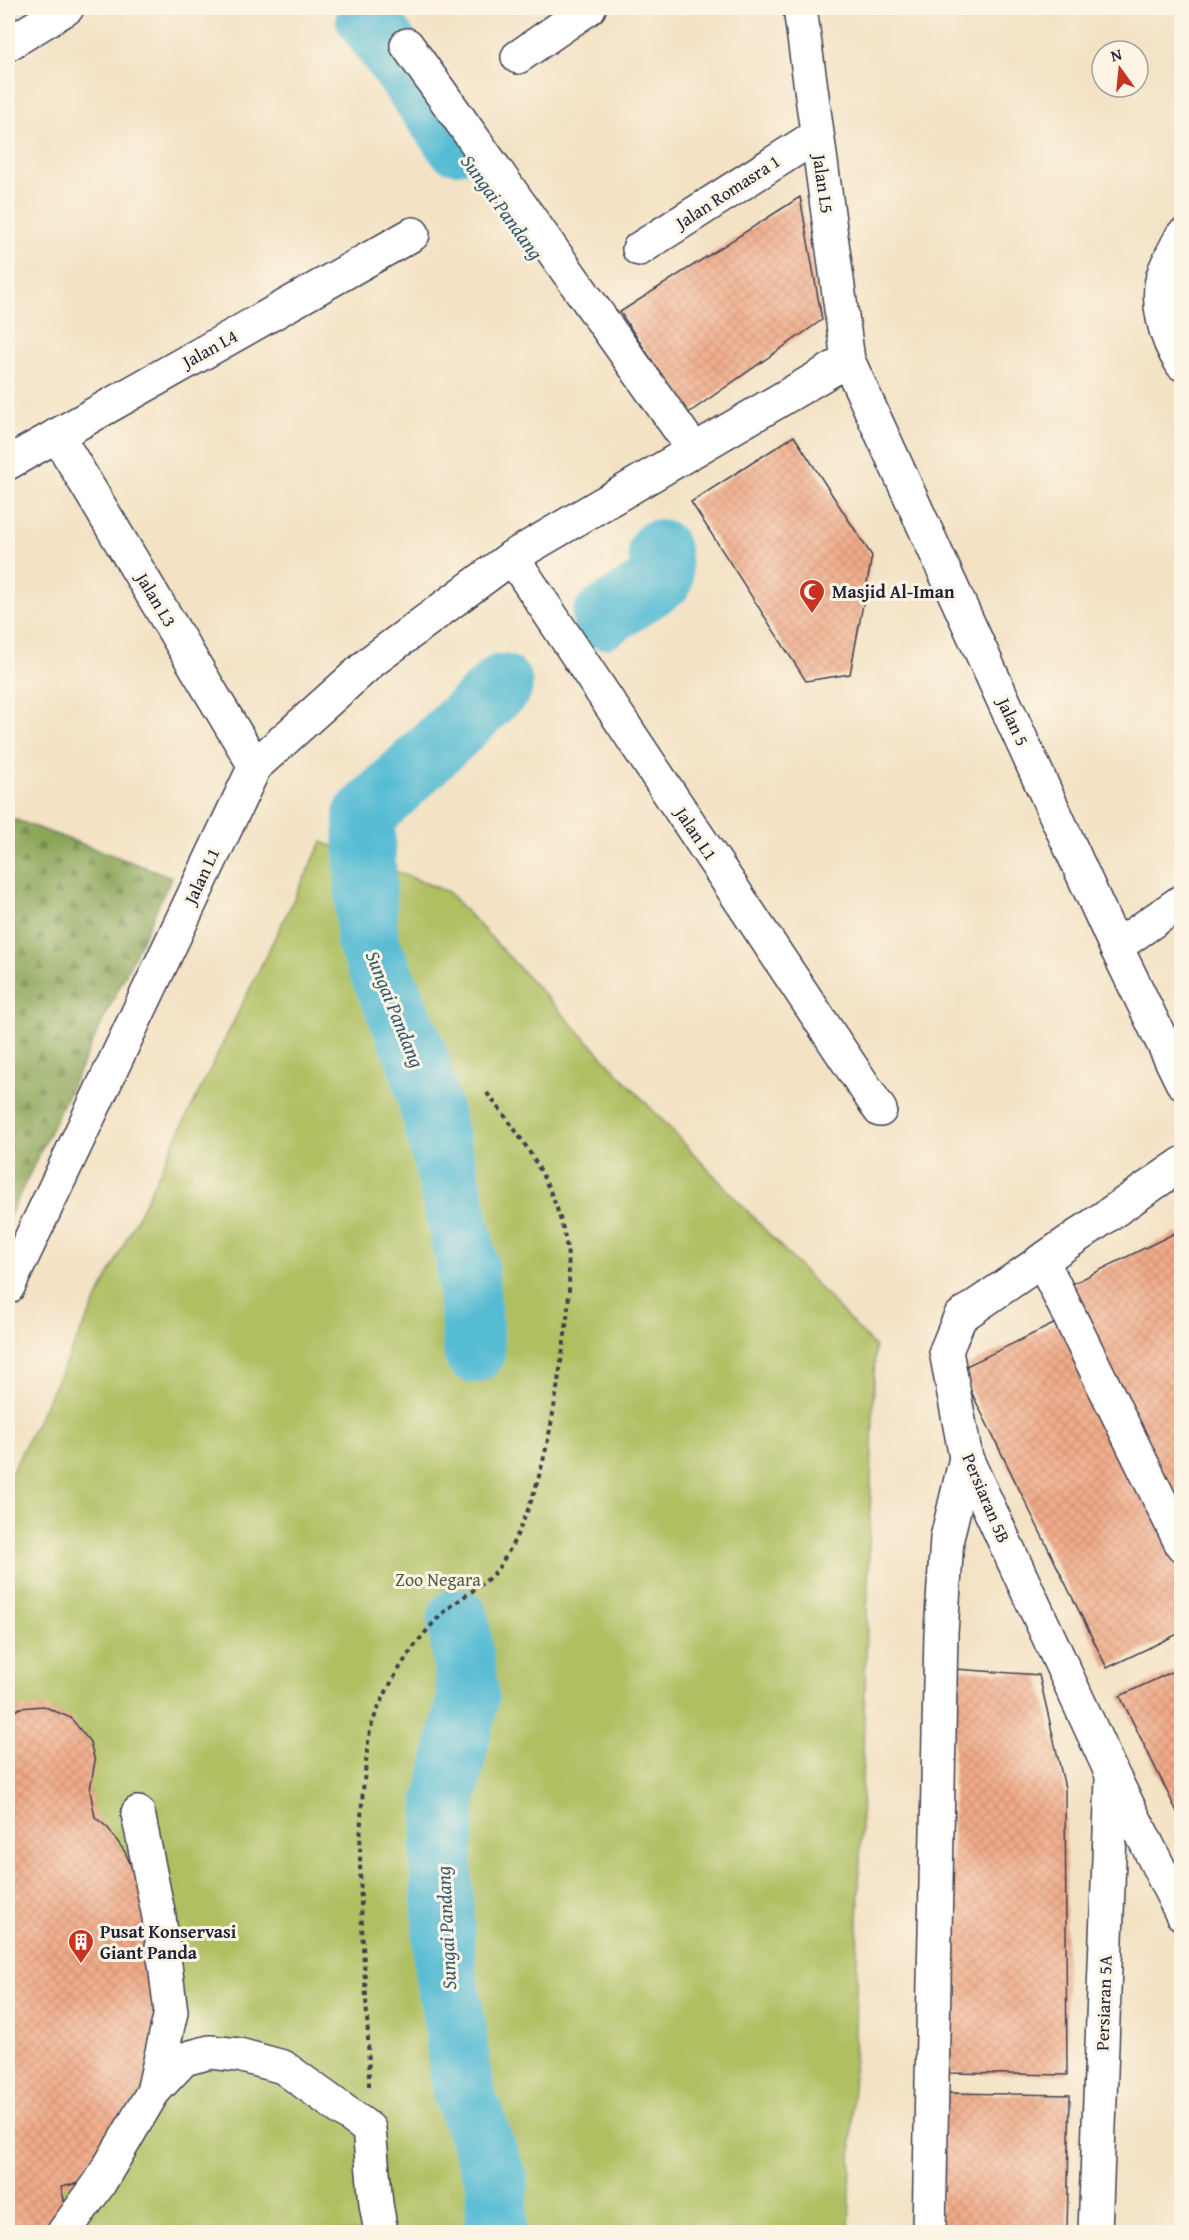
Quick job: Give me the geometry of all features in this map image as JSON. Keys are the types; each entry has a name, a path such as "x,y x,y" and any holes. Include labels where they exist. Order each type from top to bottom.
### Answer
{"street":[{"path":"8,44 67,8"},
{"path":"518,57 589,8"},
{"name":"Jalan L5","path":"800,8 848,360"},
{"path":"407,45 694,450"},
{"name":"Jalan Romasra 1","path":"639,249 816,136"},
{"name":"Jalan L4","path":"8,463 413,234"},
{"path":"1182,236 1164,272 1161,311 1174,352 1182,364"},
{"name":"Jalan L1","path":"8,1287 255,766 372,661 512,557 848,360"},
{"name":"Jalan 5","path":"848,360 1116,947 1182,1082"},
{"name":"Jalan L3","path":"57,435 255,766"},
{"name":"Jalan L1","path":"512,557 880,1110"},
{"path":"1116,947 1182,901"},
{"name":"Persiaran 5B","path":"1180,1168 960,1317 946,1351 966,1458 1112,1774 1182,1914"},
{"path":"1042,1260 1182,1545"},
{"path":"929,2232 941,1633 947,1538 966,1458"},
{"name":"Persiaran 5A","path":"1095,2232 1112,1774"},
{"path":"138,1813 159,1917 171,2012 153,2092"},
{"path":"64,2232 99,2184 153,2092 184,2059 210,2052 239,2055 283,2067 369,2128 381,2232"}],"path":[{"path":"369,2128 360,1810 371,1726 404,1658 447,1610 497,1570 523,1522 545,1458 565,1334 569,1280 566,1243 557,1210 530,1149 486,1092"}],"green space":[{"path":"8,817 172,877 8,1219"},
{"name":"Zoo Negara","path":"322,842 448,892 875,1347 849,2232 8,2232 8,1480"}],"building":[{"path":"800,197 822,320 687,414 620,312"},
{"name":"Masjid Al-Iman","path":"794,436 872,556 850,674 806,681 691,502"},
{"path":"1177,1232 1182,1241 1182,1517 1068,1286"},
{"path":"1064,1319 1182,1559 1182,1632 1107,1668 960,1369"},
{"path":"1182,1667 1182,1822 1120,1696"},
{"path":"955,1669 1039,1675 1065,1788 1067,2075 948,2073"},
{"name":"Pusat Konservasi Giant Panda","path":"43,1706 71,1718 90,1742 95,1761 90,1790 95,1817 108,1828 125,1852 146,1900 158,1992 144,2083 89,2181 61,2187 66,2209 59,2232 8,2232 8,1715 20,1708"},
{"path":"944,2093 1070,2095 1067,2232 940,2232"}],"waterway":[{"name":"Sungai Pandang","path":"370,8 367,18 456,143"},
{"name":"Sungai Pandang","path":"603,618 662,579 659,550"},
{"name":"Sungai Pandang","path":"474,1352 467,1265 448,1176 417,1056 367,940 364,816 502,685"},
{"name":"Sungai Pandang","path":"458,1619 468,1697 445,1802 441,1864 445,1970 454,2019 462,2088 497,2182 496,2232"}],"place":[{"name":"Masjid Al-Iman","path":"812,615"},
{"name":"Pusat Konservasi Giant Panda","path":"81,1965"}]}
